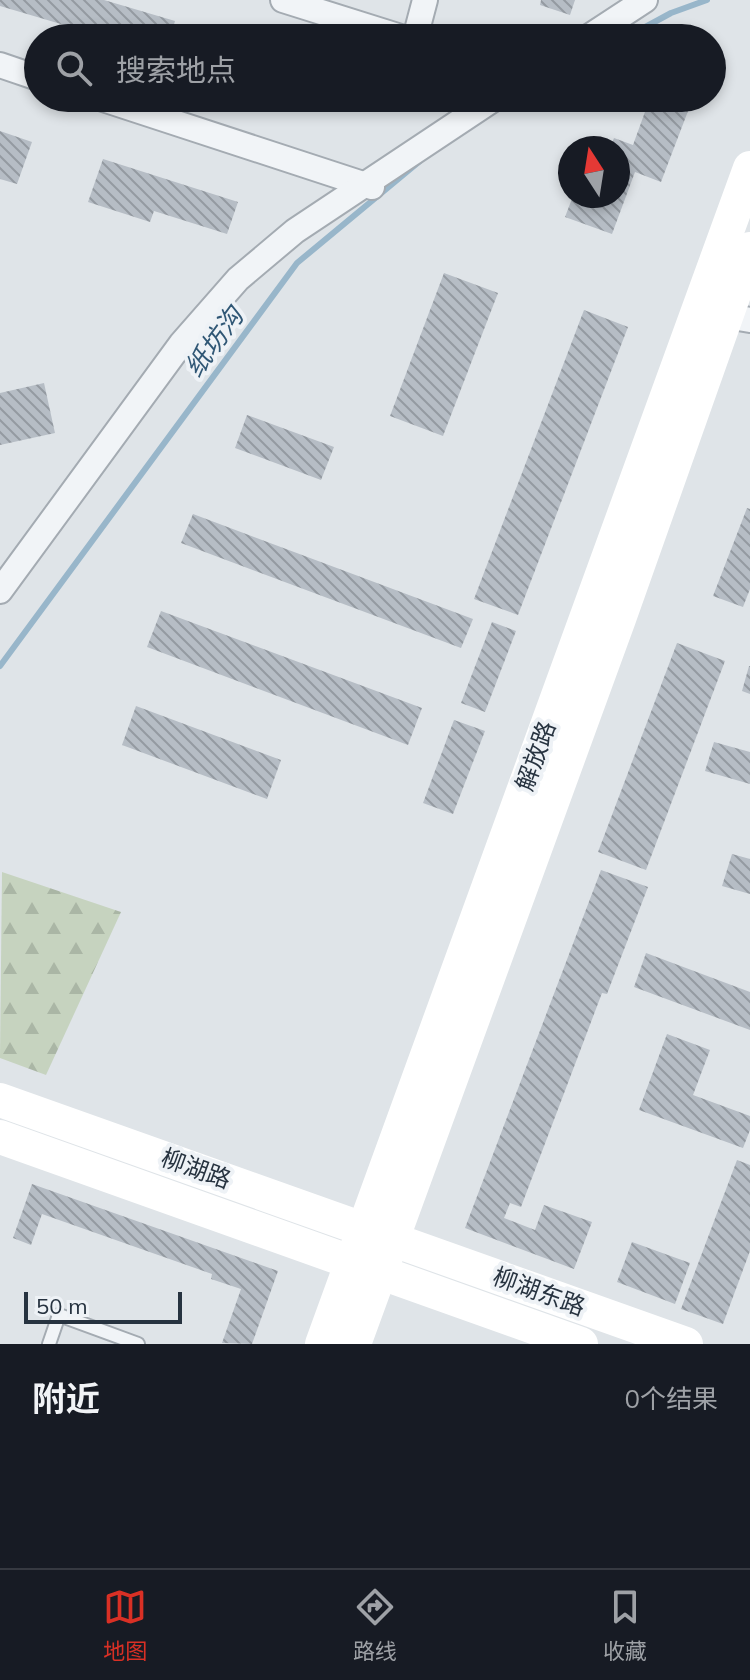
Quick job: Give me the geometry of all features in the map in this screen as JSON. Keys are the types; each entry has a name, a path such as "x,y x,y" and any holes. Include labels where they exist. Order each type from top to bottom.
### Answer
{"main road":[{"name":"解放路","path":"354,1344 366,1268 750,168"},
{"name":"解放路","path":"378,1234 738,318 750,249"},
{"name":"柳湖路","path":"0,1100 378,1234"},
{"name":"柳湖路","path":"0,1137 366,1268"},
{"name":"柳湖东路","path":"378,1234 686,1344"},
{"name":"解放路","path":"322,1344 366,1268"},
{"name":"柳湖东路","path":"366,1268 581,1344"}],"street":[{"path":"283,0 359,24"},
{"path":"419,24 425,0"},
{"path":"608,24 645,0"},
{"path":"0,65 24,73"},
{"path":"143,112 372,186"},
{"path":"0,591 208,310 266,254 295,231 372,186 475,112"}],"lane":[{"path":"49,1344 59,1315 138,1344"}],"green space":[{"path":"2,872 121,912 46,1075 0,1058"}],"building":[{"path":"0,0 104,0 175,21 174,24 61,24 0,6"},
{"path":"541,0 575,0 570,15 540,5"},
{"path":"645,112 688,112 661,182 635,172 630,185 630,144 633,145"},
{"path":"0,131 32,142 17,184 0,179"},
{"path":"103,159 238,202 227,234 154,211 150,222 88,202"},
{"path":"568,208 622,208 612,234 565,217"},
{"path":"444,273 498,293 443,436 390,416"},
{"path":"584,310 628,327 518,615 474,599"},
{"path":"44,383 55,433 0,445 0,393"},
{"path":"247,415 334,447 321,480 235,448"},
{"path":"747,508 750,509 750,589 743,607 713,596"},
{"path":"193,514 473,619 461,648 181,543"},
{"path":"161,611 422,708 408,745 147,647"},
{"path":"492,622 516,631 485,712 461,703"},
{"path":"677,643 725,661 646,870 598,852"},
{"path":"750,666 750,694 742,691"},
{"path":"136,706 281,760 267,799 122,745"},
{"path":"454,720 485,731 453,814 423,803"},
{"path":"714,742 750,752 750,784 705,771"},
{"path":"732,854 750,859 750,894 722,886"},
{"path":"601,870 648,887 607,994 602,993 521,1207 510,1203 504,1218 535,1230 544,1205 592,1222 574,1269 465,1228"},
{"path":"646,953 750,992 750,1030 634,987"},
{"path":"667,1034 710,1050 693,1095 750,1116 750,1130 743,1148 639,1110"},
{"path":"737,1160 750,1165 750,1251 723,1324 681,1309"},
{"path":"32,1184 278,1271 252,1344 222,1343 241,1289 211,1279 212,1274 42,1214 31,1245 13,1238"},
{"path":"632,1242 690,1263 675,1304 617,1282"}],"waterway":[{"name":"纸坊沟","path":"651,24 707,0"},
{"name":"纸坊沟","path":"0,666 297,263 420,161"}]}
